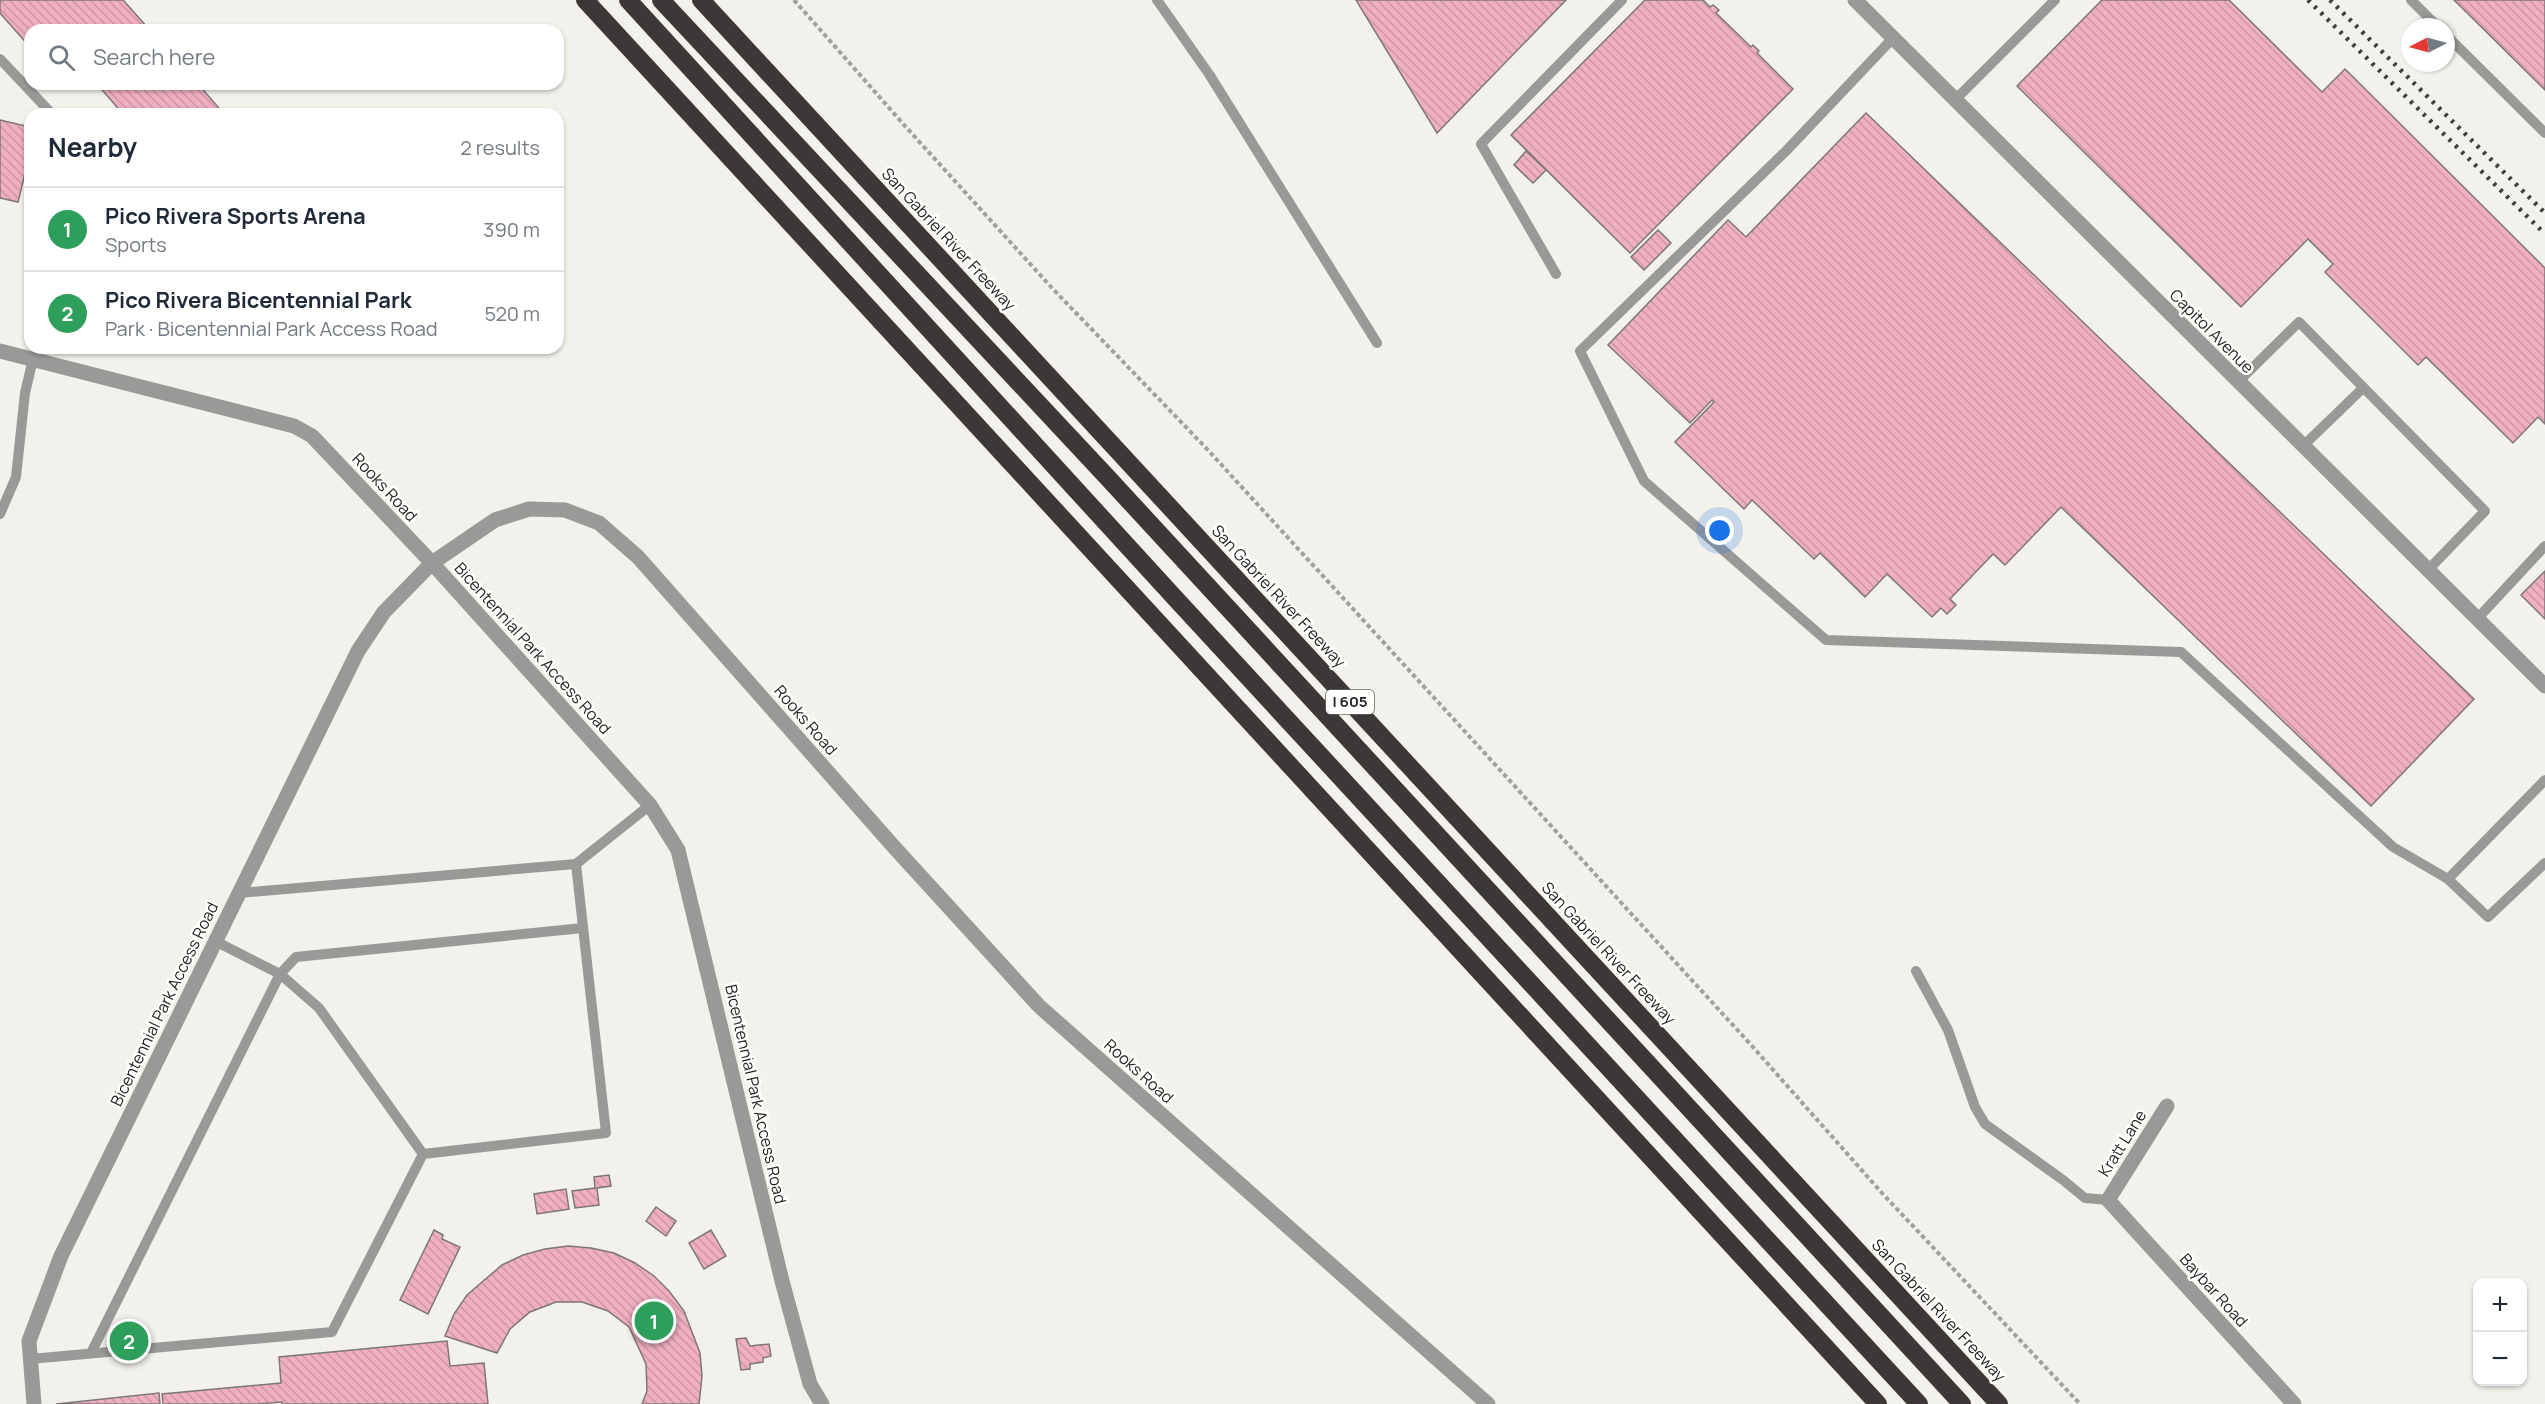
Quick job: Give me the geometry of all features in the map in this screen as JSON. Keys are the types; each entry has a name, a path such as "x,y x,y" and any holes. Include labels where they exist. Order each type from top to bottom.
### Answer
{"highway":[{"path":"584,0 1878,1404"},
{"path":"628,0 1918,1404"},
{"path":"661,0 1100,470 1962,1404"},
{"name":"San Gabriel River Freeway","path":"701,0 1999,1404"}],"street":[{"name":"Capitol Avenue","path":"1855,0 2302,447 2545,686"},
{"name":"Rooks Road","path":"0,351 294,426 312,436 432,563 495,520 529,509 565,510 599,523 638,557 894,847 1039,1006 1488,1404"},
{"name":"Bicentennial Park Access Road","path":"34,1404 29,1341 61,1256 358,651 384,612 432,563 650,805 678,850 782,1281 810,1384 822,1404"},
{"name":"Kratt Lane","path":"2108,1200 2167,1106"},
{"name":"Baybar Road","path":"2108,1200 2294,1404"}],"lane":[{"path":"1157,0 1209,74 1377,343"},
{"path":"1556,274 1481,144 1622,0"},
{"path":"1956,99 2055,0"},
{"path":"2411,0 2429,18"},
{"path":"1893,38 1786,151 1580,351 1644,481 1826,640 2181,652 2393,847 2448,879 2488,917 2545,863"},
{"path":"2455,44 2545,134"},
{"path":"0,59 24,84"},
{"path":"29,90 46,108"},
{"path":"2238,382 2299,322 2362,389 2485,511 2428,570"},
{"path":"0,514 16,477 25,393 33,359"},
{"path":"2302,447 2362,389"},
{"path":"2477,619 2545,546"},
{"path":"2448,879 2545,780"},
{"path":"239,893 576,864 650,805"},
{"path":"423,1154 606,1133 576,864"},
{"path":"91,1353 280,974 296,957 583,928"},
{"path":"216,941 280,974 319,1008 423,1154"},
{"path":"1916,971 1948,1030 1975,1107 1984,1124 2085,1198 2108,1200"},
{"path":"30,1359 332,1332 423,1154"}],"path":[{"path":"794,0 1052,288 1207,449 1752,1046 1881,1192 2080,1404"}],"building":[{"path":"0,0 123,0 144,24 24,24 24,40 0,13"},
{"path":"1356,0 1566,0 1437,133"},
{"path":"1645,0 1703,0 1710,7 1713,5 1719,10 1716,13 1751,47 1753,45 1759,51 1757,53 1793,89 1630,253 1511,135"},
{"path":"2102,0 2229,0 2322,92 2345,69 2545,268 2545,424 2538,417 2513,443 2426,357 2418,365 2325,272 2333,264 2308,239 2241,307 2017,86"},
{"path":"2454,0 2545,0 2545,90"},
{"path":"102,90 203,90 219,108 118,108"},
{"path":"1866,113 2474,699 2371,806 2061,507 2005,565 1993,554 1950,599 1956,605 1947,614 1941,608 1932,617 1887,574 1865,597 1820,553 1814,559 1752,500 1744,509 1675,442 1714,402 1712,400 1690,423 1608,345 1728,220 1746,237"},
{"path":"0,120 24,126 24,178 18,202 0,198"},
{"path":"1526,151 1546,170 1533,183 1514,165"},
{"path":"1658,230 1671,243 1644,270 1631,257"},
{"path":"2545,571 2545,619 2521,595"},
{"path":"609,1175 611,1186 597,1188 599,1205 575,1208 572,1191 595,1188 594,1177"},
{"path":"566,1189 569,1209 537,1214 534,1194"},
{"path":"656,1207 676,1221 666,1236 646,1221"},
{"path":"434,1230 443,1235 442,1239 460,1247 428,1314 400,1300"},
{"path":"711,1230 726,1256 704,1269 689,1243"},
{"path":"568,1246 614,1253 654,1276 669,1291 684,1311 700,1353 702,1376 699,1404 642,1404 647,1391 646,1364 629,1327 608,1311 582,1302 556,1302 530,1312 510,1329 497,1353 445,1336 454,1314 467,1295 502,1265 523,1255"},
{"path":"746,1338 750,1346 769,1344 771,1356 763,1358 763,1362 750,1364 750,1369 741,1370 736,1339"},
{"path":"447,1341 450,1366 484,1363 488,1404 282,1404 282,1402 163,1404 162,1394 281,1383 279,1357"},
{"path":"159,1393 160,1404 56,1404"}],"railway":[{"path":"2308,0 2545,234"},
{"path":"2330,0 2545,213"}],"place":[{"name":"Pico Rivera Sports Arena","path":"654,1321"},
{"name":"Pico Rivera Bicentennial Park","path":"129,1341"}]}
